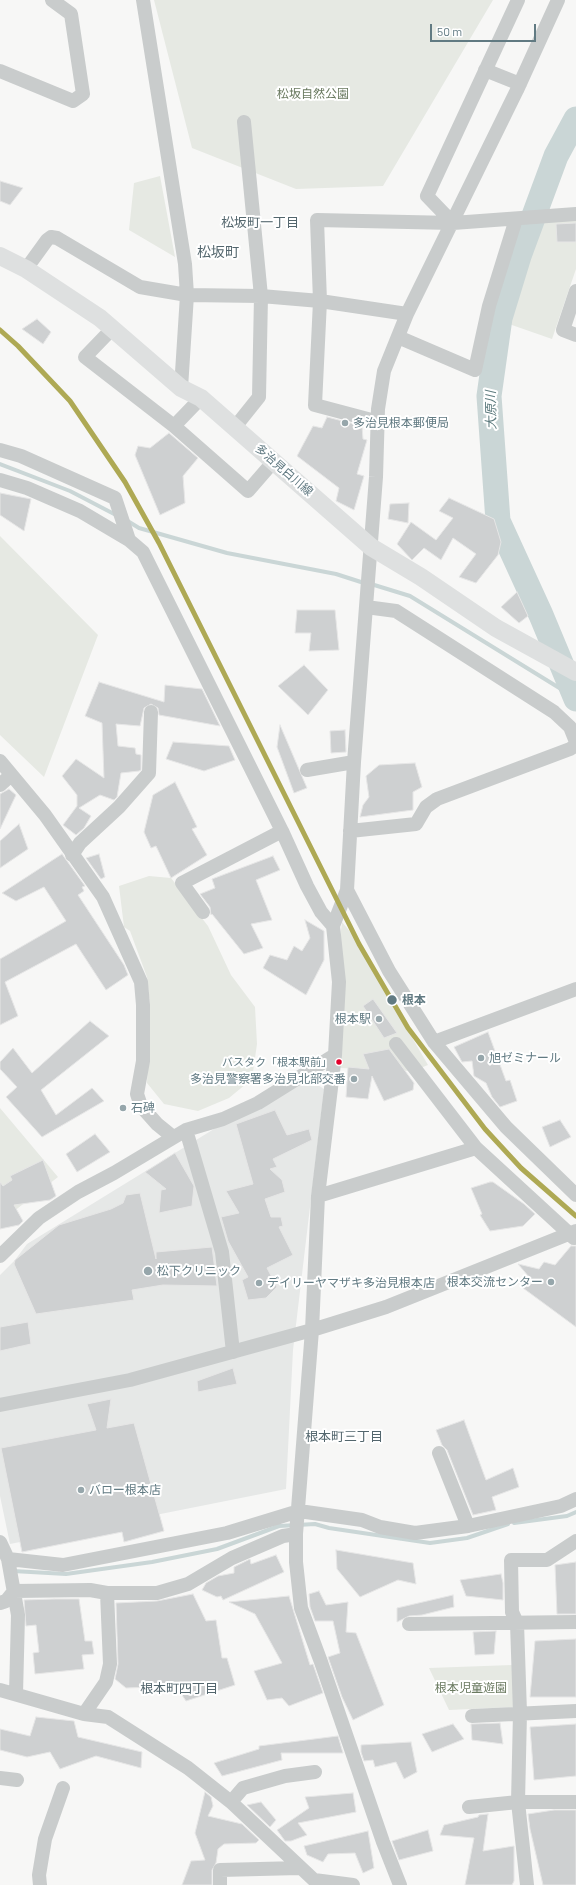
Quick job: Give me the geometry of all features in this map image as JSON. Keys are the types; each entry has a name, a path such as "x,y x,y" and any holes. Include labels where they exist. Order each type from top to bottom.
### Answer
{"main road":[{"name":"多治見白川線","path":"0,256 26,269 60,290 112,329 181,388 201,398 371,547 421,577 496,628 576,672"}],"street":[{"path":"0,71 73,101 83,94 71,14 52,0"},
{"path":"143,0 185,264 187,295 181,388"},
{"path":"453,223 427,196 518,0"},
{"path":"400,1885 383,1842 301,1608 296,1562 296,1534 312,1330 318,1196 335,1055 339,982 333,926 347,890 354,762 370,574 379,422 378,410 384,371 407,314 520,84 558,0"},
{"path":"485,70 520,84"},
{"path":"235,427 259,396 260,296 244,122"},
{"path":"379,422 315,405 320,301 317,220 453,223 516,220 576,214"},
{"path":"398,336 475,370 489,306 516,220"},
{"path":"26,269 47,240 57,238 140,287 187,295 260,296 320,301 407,314"},
{"path":"576,291 563,330 576,335"},
{"path":"112,329 85,357 174,426 248,491 274,461"},
{"path":"174,426 201,398"},
{"path":"0,450 21,456 115,498 129,540"},
{"path":"0,480 27,488 80,511 129,540 143,552 282,831 311,893 321,912 333,926"},
{"path":"367,603 396,611 554,712 570,727 576,742"},
{"path":"72,854 80,843 119,807 149,773 151,712"},
{"path":"350,831 416,824 426,807 437,799 570,749 576,745"},
{"path":"0,761 45,815 103,897 141,982 143,1005 143,1061 138,1094 141,1106 157,1124 173,1137"},
{"path":"307,770 354,762"},
{"path":"0,785 11,775"},
{"path":"204,912 182,883 282,831"},
{"path":"347,890 389,971 434,1042 506,1127 576,1195"},
{"path":"434,1042 576,989"},
{"path":"0,1405 130,1380 312,1330 386,1307 574,1235 476,1148 396,1044"},
{"path":"0,1256 39,1218 78,1192 114,1173 186,1130 223,1119 258,1102 335,1055"},
{"path":"186,1130 222,1252 233,1352"},
{"path":"318,1196 476,1148"},
{"path":"439,1453 468,1526"},
{"path":"8,1559 63,1565 227,1533 298,1511 362,1520 380,1527 415,1533 468,1526 561,1506 576,1499"},
{"path":"14,1590 90,1590 107,1593 157,1594 188,1584 232,1558 283,1536 296,1534"},
{"path":"527,1885 518,1802 520,1713 517,1623 512,1612 511,1560 547,1560 576,1541"},
{"path":"0,1542 8,1559 18,1615 16,1694"},
{"path":"0,1603 6,1600 14,1590"},
{"path":"84,1714 106,1682 110,1664 107,1593"},
{"path":"409,1624 576,1622"},
{"path":"0,1690 84,1714 108,1717 188,1768 231,1802 312,1882 353,1885"},
{"path":"472,1716 576,1711"},
{"path":"231,1802 243,1788 285,1776 315,1772"},
{"path":"0,1778 17,1780"},
{"path":"40,1885 39,1875 45,1839 63,1788"},
{"path":"468,1807 518,1802 576,1802"},
{"path":"220,1885 220,1870 299,1868"}],"shaded area":[{"path":"307,1078 324,1089 293,1350 286,1489 10,1544 0,1496 0,1275 15,1260 27,1244 227,1121"}],"green space":[{"name":"松坂自然公園","path":"154,0 493,0 383,186 296,189 192,148"},
{"path":"160,176 175,257 129,230 134,183"},
{"path":"576,220 576,269 552,339 509,324 540,222"},
{"path":"0,536 98,635 44,777 0,735"},
{"path":"149,876 171,878 208,926 231,975 255,1007 257,1044 252,1079 229,1098 198,1111 164,1104 147,1083 150,1004 147,977 130,931 124,927 119,886"},
{"path":"342,922 352,934 428,1065 413,1071 340,1068 340,939"},
{"path":"0,1108 58,1177 0,1222"},
{"name":"根本児童遊園","path":"512,1665 514,1707 449,1710 429,1668"}],"building":[{"path":"0,181 23,188 10,205 0,201"},
{"path":"576,223 576,242 557,242 556,224"},
{"path":"37,319 51,332 43,344 22,329"},
{"path":"327,417 362,426 363,439 367,440 357,474 364,476 354,510 336,501 339,488 297,456 313,426 322,428"},
{"path":"169,433 198,458 183,476 185,503 160,515 135,455 138,446 150,448"},
{"path":"0,493 31,499 24,531 0,515"},
{"path":"449,498 494,519 501,542 498,555 476,583 459,577 476,554 453,538 441,560 424,548 412,560 397,544 411,522 436,540 453,518 439,511"},
{"path":"409,503 408,523 388,519 390,504"},
{"path":"517,592 528,616 519,623 501,607"},
{"path":"297,610 335,610 339,650 309,651 311,633 295,633"},
{"path":"304,665 328,690 308,715 278,686"},
{"path":"99,682 164,702 165,685 202,689 220,726 159,715 158,708 151,704 144,708 140,726 116,724 118,746 135,748 136,754 141,755 141,770 121,773 117,797 114,800 100,795 79,808 91,816 84,828 76,835 63,825 77,806 77,795 62,776 76,759 104,778 102,723 85,716"},
{"path":"280,725 307,788 294,793 277,747"},
{"path":"345,730 346,752 331,753 330,731"},
{"path":"173,742 229,746 235,760 204,771 166,759"},
{"path":"415,763 422,787 413,792 413,810 360,817 363,805 369,797 366,776 379,765"},
{"path":"175,782 197,827 192,829 207,855 171,878 156,846 151,848 144,832 153,795"},
{"path":"9,789 16,795 0,829 0,794"},
{"path":"19,824 28,849 0,868 0,841"},
{"path":"62,854 85,886 82,887 84,891 78,895 124,965 128,975 106,990 76,944 5,982 18,1016 0,1025 0,959 66,921 44,887 16,901 2,893"},
{"path":"99,854 105,877 101,879 86,858"},
{"path":"273,856 280,870 256,880 272,920 251,924 263,948 244,954 212,914 211,915 210,907 200,894 215,888 212,879"},
{"path":"305,920 324,931 324,960 306,995 263,968 270,955 287,960 294,946 302,951 310,938"},
{"name":"根本駅","path":"373,999 397,1033 384,1038 363,1006"},
{"path":"90,1021 109,1036 41,1090 56,1115 92,1088 104,1101 42,1137 6,1097 17,1087 0,1069 0,1062 13,1048 32,1073"},
{"path":"488,1032 506,1081 510,1080 517,1101 500,1107 492,1097 486,1083 474,1076 472,1061 462,1062 454,1047"},
{"path":"389,1049 414,1083 413,1090 384,1101 372,1076 368,1099 346,1097 348,1067 369,1069 363,1054"},
{"path":"275,1110 287,1135 309,1129 312,1140 273,1159 277,1167 270,1169 282,1180 285,1192 265,1199 271,1217 281,1217 283,1226 279,1227 293,1255 267,1268 277,1287 266,1298 248,1300 242,1280 248,1277 228,1241 221,1217 239,1213 226,1191 253,1184 236,1124"},
{"path":"560,1120 571,1137 550,1147 542,1127"},
{"path":"95,1134 110,1152 77,1172 66,1154"},
{"path":"175,1153 194,1186 192,1206 159,1213 161,1190 166,1189 145,1172"},
{"path":"43,1160 56,1196 50,1200 14,1205 23,1221 19,1225 0,1229 0,1182 3,1186 12,1180 10,1176"},
{"path":"493,1182 524,1204 535,1214 523,1226 490,1231 480,1215 482,1214 471,1188"},
{"path":"140,1193 156,1259 156,1252 212,1247 217,1286 163,1285 132,1290 134,1300 36,1314 14,1264 15,1260 59,1225 111,1209 123,1203 126,1195"},
{"name":"根本交流センター","path":"571,1246 576,1246 576,1327 523,1288 529,1277 518,1264 539,1269 544,1262 555,1265"},
{"path":"28,1322 31,1344 0,1351 0,1327"},
{"path":"233,1368 237,1384 198,1392 197,1381"},
{"name":"バロー根本店","path":"111,1399 107,1428 134,1423 164,1531 124,1542 122,1532 22,1552 1,1448 96,1430 87,1404"},
{"path":"464,1420 486,1480 513,1468 519,1487 492,1497 496,1510 473,1515 447,1450 442,1445 436,1430"},
{"path":"336,1550 413,1563 416,1584 398,1580 360,1597 337,1569"},
{"path":"276,1555 284,1572 223,1600 221,1596 217,1597 202,1590 206,1583 218,1576 234,1573 234,1567 250,1559 251,1564"},
{"path":"576,1562 576,1614 557,1614 555,1565"},
{"path":"501,1574 503,1583 503,1600 466,1596 460,1580"},
{"path":"319,1591 326,1605 348,1602 346,1632 356,1633 384,1705 353,1720 342,1697 328,1657 340,1653 333,1621 315,1621 310,1607 309,1594"},
{"path":"193,1594 206,1621 216,1620 222,1658 227,1658 235,1685 186,1701 176,1686 126,1688 115,1679 118,1664 116,1603 157,1601"},
{"path":"453,1595 454,1607 422,1615 409,1616 397,1622 397,1608"},
{"path":"289,1596 310,1665 313,1664 323,1693 289,1706 282,1698 267,1700 254,1671 282,1663 255,1614 229,1602"},
{"path":"79,1599 85,1641 92,1641 94,1654 82,1655 84,1669 35,1674 33,1653 39,1652 36,1625 26,1626 24,1600"},
{"path":"496,1631 494,1654 475,1655 473,1632"},
{"path":"576,1639 576,1697 530,1697 535,1641"},
{"path":"36,1717 74,1721 78,1737 142,1752 141,1768 96,1756 60,1769 50,1752 27,1757 0,1750 0,1729 30,1736"},
{"path":"500,1723 503,1744 472,1740 471,1724"},
{"path":"453,1724 464,1739 432,1752 422,1734"},
{"path":"576,1724 576,1776 534,1780 530,1727"},
{"path":"338,1736 343,1753 281,1753 282,1760 222,1776 214,1763 259,1749 259,1746"},
{"path":"411,1742 417,1772 404,1779 396,1762 375,1767 373,1760 364,1761 361,1752 361,1745"},
{"path":"205,1792 211,1797 213,1806 208,1816 242,1824 259,1840 256,1843 224,1844 218,1849 216,1863 212,1870 212,1885 182,1885 191,1861 205,1860 195,1833"},
{"path":"353,1793 356,1812 298,1823 307,1835 291,1841 285,1841 277,1830 309,1808 305,1797"},
{"path":"261,1802 276,1820 270,1827 247,1805"},
{"path":"554,1810 576,1810 576,1885 543,1885 528,1814"},
{"path":"488,1814 483,1851 514,1846 514,1881 512,1885 465,1885 474,1838 440,1835 444,1825 478,1817 479,1815"},
{"path":"428,1830 433,1851 399,1860 392,1841"},
{"path":"368,1831 374,1868 363,1873 355,1853 328,1854 323,1862 307,1855 304,1846"}],"waterway":[{"name":"大原川","path":"576,119 556,156 519,256 500,318 489,396 498,521 541,615 576,699"},
{"path":"0,464 70,491 116,515"},
{"path":"126,520 139,528 227,553 336,574 364,583"},
{"path":"371,584 410,596 574,697"},
{"path":"514,1523 567,1516 576,1512"},
{"path":"13,1571 66,1574 152,1562 217,1549 279,1526 315,1524 329,1528 430,1543 467,1538 508,1524"}],"transit line":[{"path":"0,330 18,346 70,401 125,482 159,543 359,944 408,1028 485,1129 521,1168 576,1216"}],"place":[{"name":"多治見根本郵便局","path":"345,423"},
{"name":"根本","path":"392,1000"},
{"name":"根本駅","path":"379,1019"},
{"name":"旭ゼミナール","path":"481,1058"},
{"name":"バスタク「根本駅前」","path":"339,1062"},
{"name":"多治見警察署多治見北部交番","path":"354,1079"},
{"name":"石碑","path":"123,1108"},
{"name":"松下クリニック","path":"148,1271"},
{"name":"根本交流センター","path":"551,1282"},
{"name":"デイリーヤマザキ多治見根本店","path":"259,1283"},
{"name":"バロー根本店","path":"81,1490"}],"district":[{"name":"松坂町一丁目","path":"260,223"},
{"name":"松坂町","path":"218,252"},
{"name":"根本町三丁目","path":"344,1437"},
{"name":"根本町四丁目","path":"179,1689"}]}
